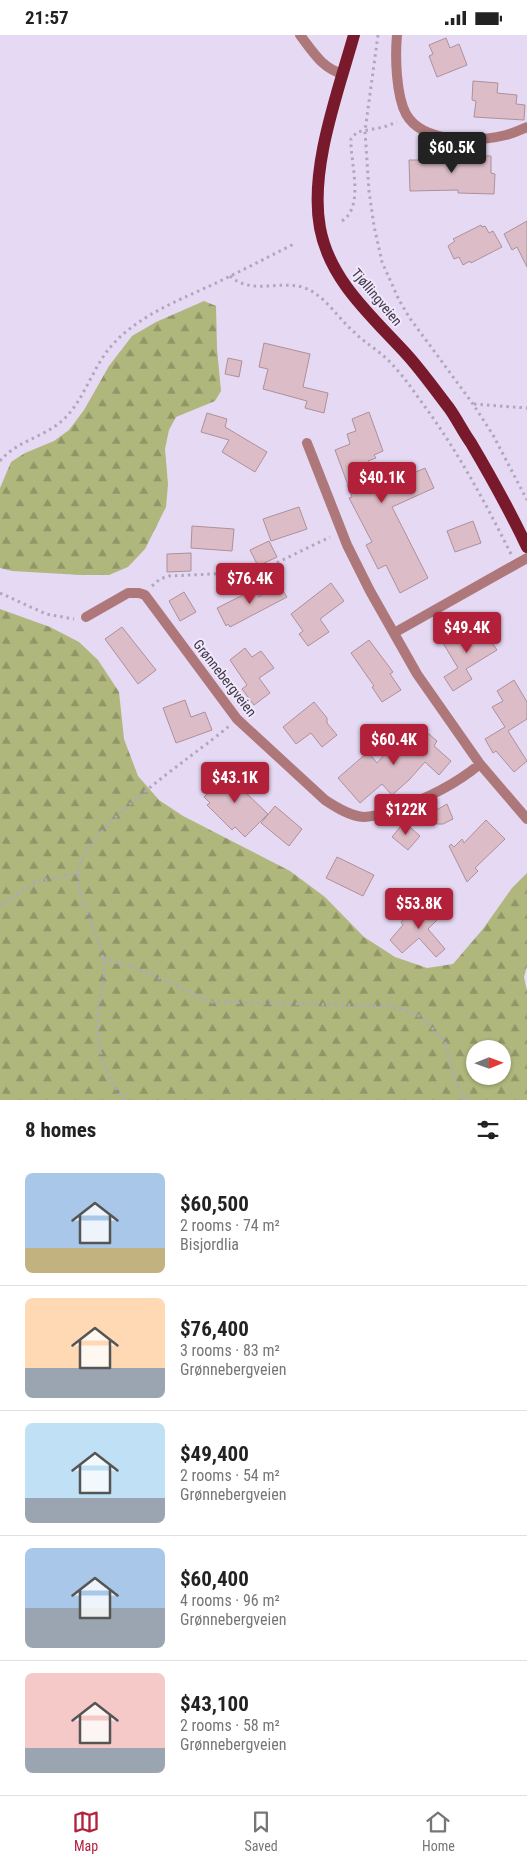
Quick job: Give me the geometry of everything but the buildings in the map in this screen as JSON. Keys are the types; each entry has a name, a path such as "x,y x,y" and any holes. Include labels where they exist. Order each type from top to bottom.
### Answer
{"main road":[{"name":"Tjøllingveien","path":"354,35 327,134 320,172 318,204 320,227 330,262 345,287 411,359 450,409 488,473 527,547"}],"street":[{"path":"300,35 322,63 332,71 343,74"},
{"path":"397,35 398,85 407,115 420,128 442,138 488,138 507,135 527,127"},
{"path":"307,443 342,531 370,591 394,633 433,698 480,764 527,819"},
{"path":"394,633 527,558"},
{"path":"86,617 128,593 146,595"},
{"name":"Grønnebergveien","path":"146,595 236,719 325,800 338,808 358,816 378,815 424,799 450,787 480,764"}],"path":[{"path":"378,35 365,131 369,191 382,262 409,317 473,404 493,435 527,500"},
{"path":"342,221 349,215 355,201 351,139 357,132 384,127 407,115"},
{"path":"0,461 6,453 56,426 66,417 112,345 127,331 168,305 296,243"},
{"path":"230,276 237,282 255,287 297,285 306,288 315,293 353,332 389,361 407,381 454,447 517,564"},
{"path":"473,404 527,408"},
{"path":"146,595 160,579 169,576 262,570 342,531"},
{"path":"0,593 54,617 73,619 86,617"},
{"path":"125,1100 110,1077 100,1054 98,1026 104,977 96,933 83,903 78,873 81,862 90,846 107,827 156,783 236,719"},
{"path":"0,905 36,881 78,873"},
{"path":"102,958 146,972 211,1002 392,1006 422,1017 445,1042 456,1085 465,1100"}],"green space":[{"path":"204,301 216,306 217,349 221,391 215,401 176,417 169,430 165,449 168,484 166,507 145,549 128,567 109,575 12,571 0,568 0,488 11,462 25,453 54,441 69,430 84,410 109,366 132,336 156,322"},
{"path":"0,609 50,627 79,642 98,660 119,692 124,739 138,776 159,800 183,816 290,871 325,897 364,937 395,957 427,968 453,964 483,929 512,888 527,873 527,966 524,977 527,991 527,1100 0,1100"}]}
